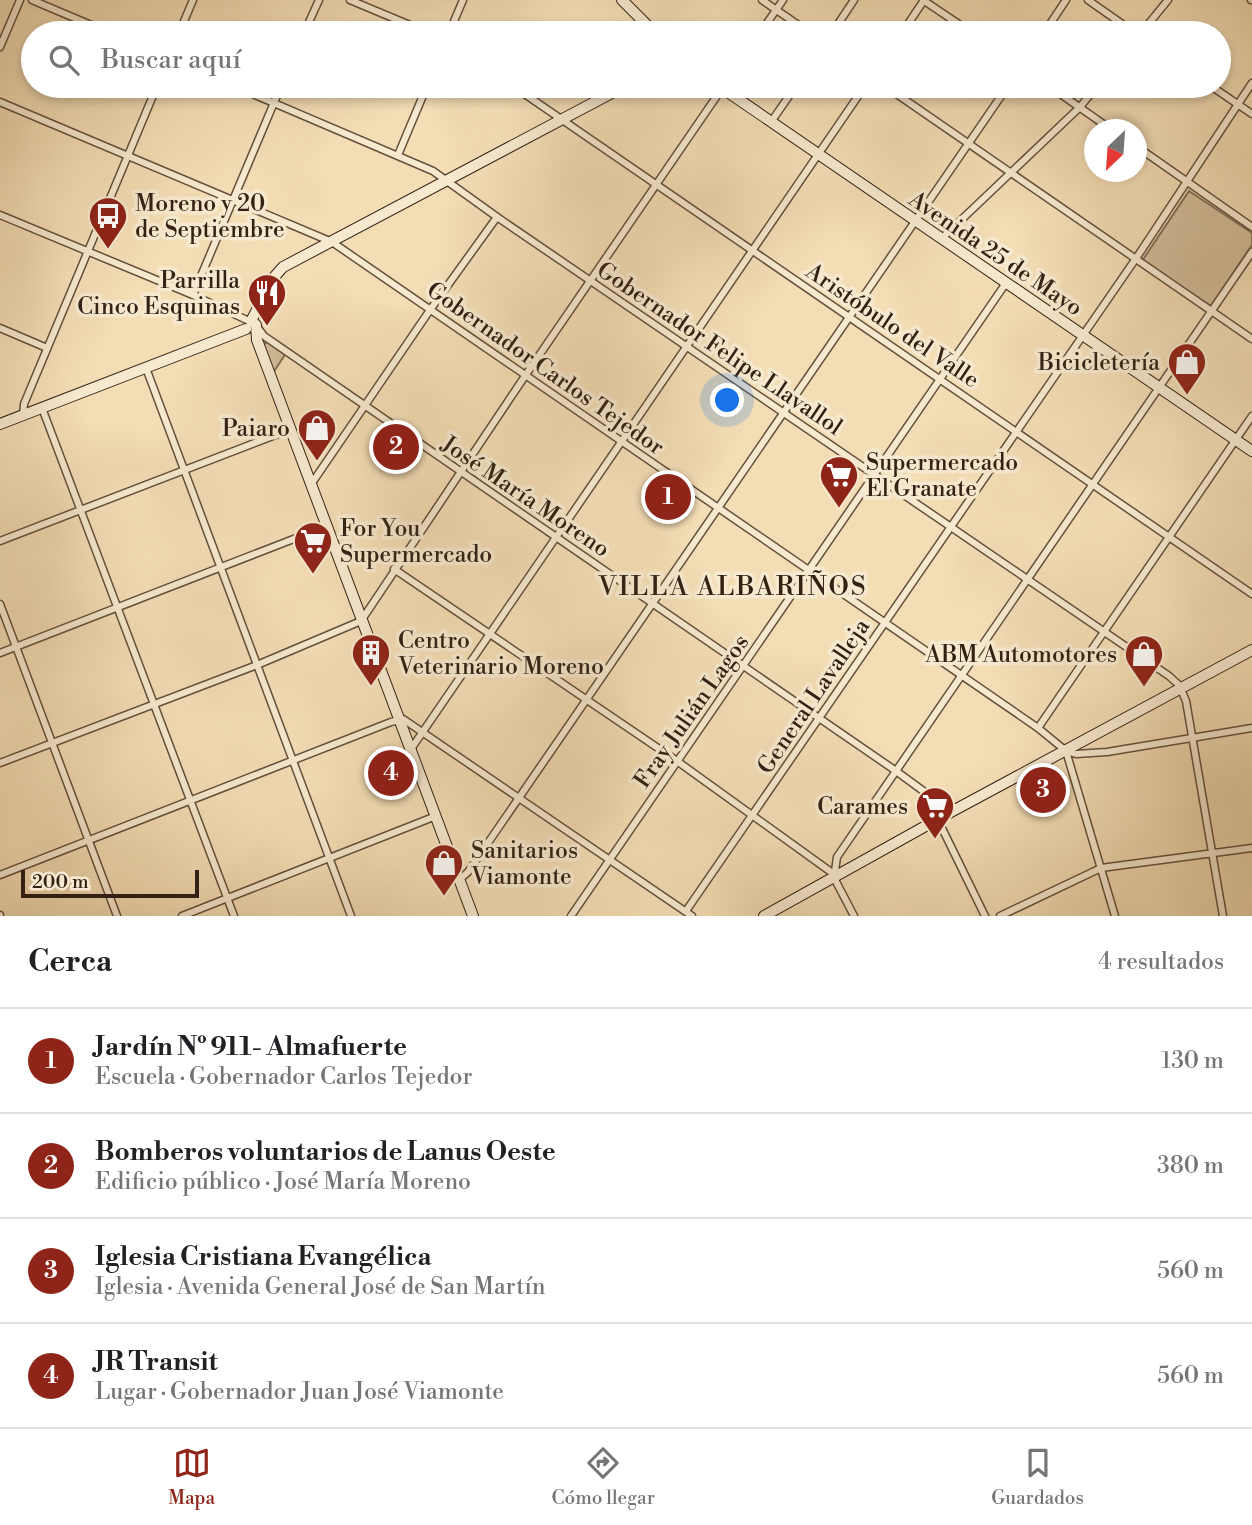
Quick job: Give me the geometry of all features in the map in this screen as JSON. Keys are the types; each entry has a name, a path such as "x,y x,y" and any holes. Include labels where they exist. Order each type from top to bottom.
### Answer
{"street":[{"path":"0,47 20,0"},
{"path":"32,0 82,21"},
{"path":"184,21 192,0"},
{"path":"309,21 319,0"},
{"path":"350,0 400,21"},
{"path":"454,21 463,0"},
{"path":"622,0 643,21"},
{"path":"762,0 792,21"},
{"path":"768,21 783,0"},
{"path":"840,21 855,0"},
{"path":"909,21 924,0 955,21"},
{"path":"1052,21 1066,0"},
{"path":"1087,0 1118,21"},
{"path":"1151,21 1168,0"},
{"name":"General Lavalleja","path":"689,914 753,814 1135,260 1252,83"},
{"path":"23,416 23,404 152,98"},
{"name":"Gobernador Felipe Llavallol","path":"262,98 433,171 1169,676 1181,689"},
{"path":"193,295 276,98"},
{"path":"398,155 422,98"},
{"name":"Aristóbulo del Valle","path":"530,98 1252,594"},
{"path":"0,424 252,328 278,272 602,98"},
{"path":"0,763 257,665 361,621 715,98"},
{"name":"Avenida 25 de Mayo","path":"737,98 817,155 1252,450"},
{"path":"771,122 788,98"},
{"path":"411,749 857,98"},
{"path":"902,98 1252,339"},
{"path":"460,879 468,872 1000,98"},
{"path":"1067,98 1097,119"},
{"path":"941,239 1087,98"},
{"path":"1229,98 1252,114"},
{"name":"Gobernador Carlos Tejedor","path":"0,102 332,242 1038,728 1066,751"},
{"path":"1147,154 1252,226"},
{"name":"José María Moreno","path":"0,215 193,295 252,328 942,803 949,813"},
{"path":"312,483 497,217"},
{"path":"834,878 837,856 1252,252"},
{"name":"Fray Julián Lagos","path":"571,916 1006,283"},
{"path":"0,328 47,348"},
{"path":"252,328 472,916"},
{"path":"146,368 351,916"},
{"path":"42,408 234,916"},
{"path":"1038,728 1252,416"},
{"path":"0,541 291,429"},
{"path":"0,653 327,526"},
{"path":"394,569 677,761 831,872 854,916"},
{"path":"0,604 117,916"},
{"path":"764,916 1252,650"},
{"path":"1181,689 1186,701 1223,916"},
{"path":"0,874 399,719 409,721 689,914"},
{"path":"1066,751 1076,754 1107,752 1252,727"},
{"path":"1066,751 1115,916"},
{"path":"182,916 436,816"},
{"path":"938,820 985,916"},
{"path":"1000,916 1101,868 1252,848"}],"shaded area":[{"path":"1189,191 1252,233 1252,245 1211,306 1142,261"},
{"path":"269,342 286,353 273,373 264,346"}],"place":[{"name":"Moreno y 20 de Septiembre","path":"108,250"},
{"name":"Parrilla Cinco Esquinas","path":"267,327"},
{"name":"Bicicletería","path":"1187,396"},
{"name":"Bomberos voluntarios de Lanus Oeste","path":"396,447"},
{"name":"Paiaro","path":"317,462"},
{"name":"Jardín Nº 911- Almafuerte","path":"668,497"},
{"name":"Supermercado El Granate","path":"839,509"},
{"name":"For You Supermercado","path":"313,575"},
{"name":"Centro Veterinario Moreno","path":"371,687"},
{"name":"ABM Automotores","path":"1144,688"},
{"name":"JR Transit","path":"391,773"},
{"name":"Iglesia Cristiana Evangélica","path":"1043,790"},
{"name":"Carames","path":"935,840"},
{"name":"Sanitarios Viamonte","path":"444,897"}],"district":[{"name":"VILLA ALBARIÑOS","path":"733,586"}]}
